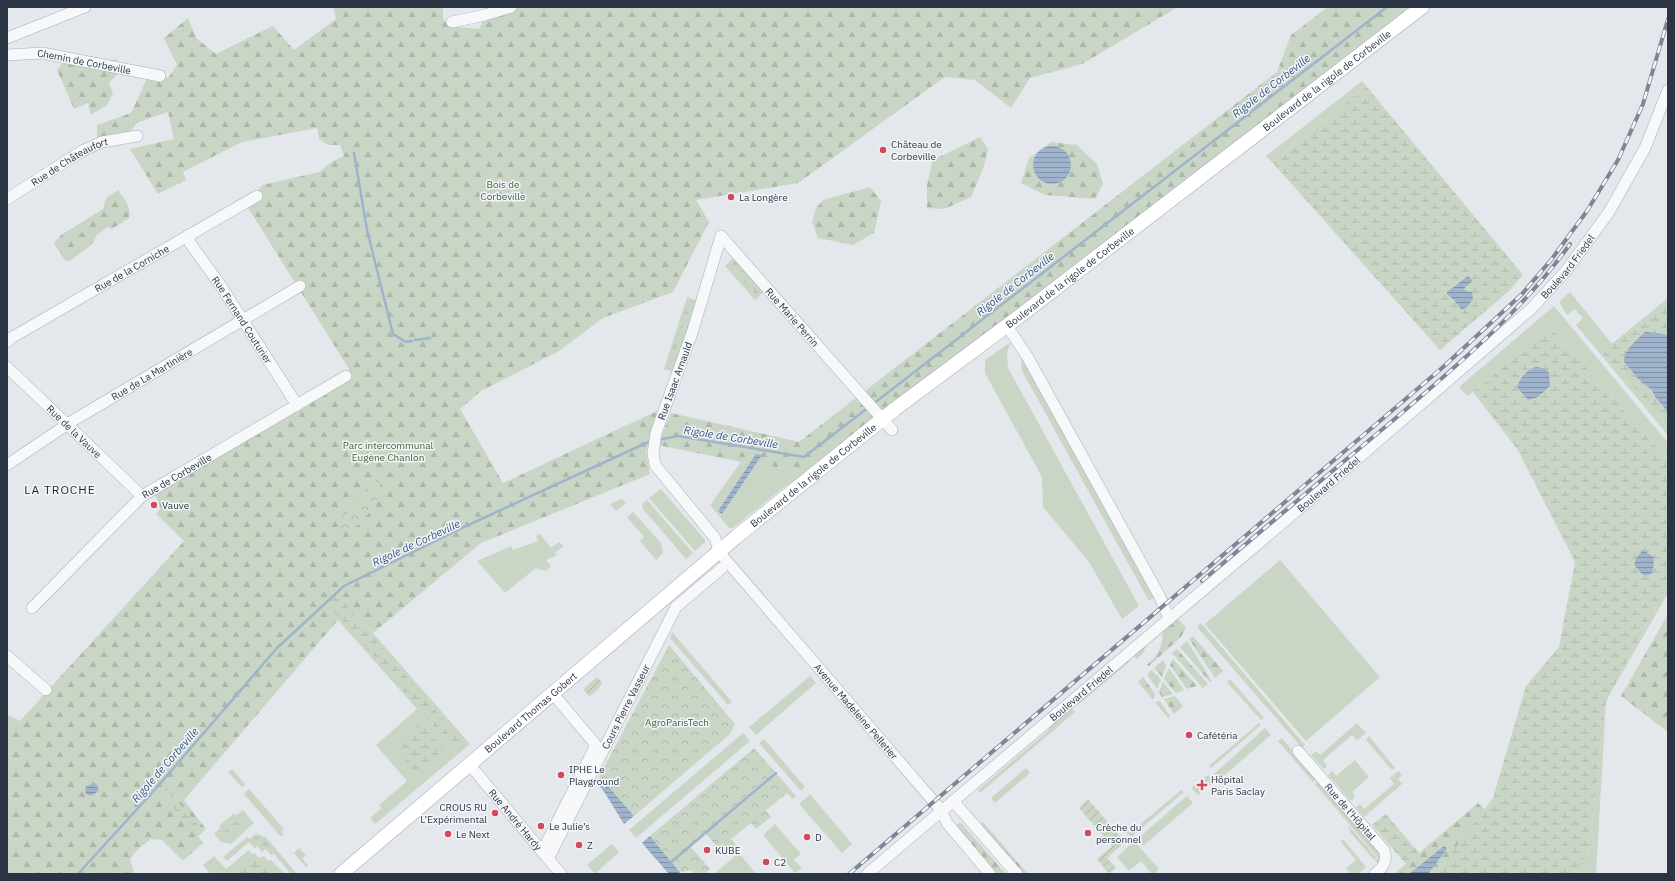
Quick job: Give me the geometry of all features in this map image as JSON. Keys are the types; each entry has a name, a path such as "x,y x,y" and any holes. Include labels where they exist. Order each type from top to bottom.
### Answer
{"main road":[{"name":"Boulevard de la rigole de Corbeville","path":"719,551 883,419 1007,326 1422,7"},
{"name":"Boulevard Thomas Gobert","path":"340,874 719,551"}],"street":[{"path":"7,38 85,7"},
{"path":"452,22 485,15 511,7"},
{"name":"Chemin de Corbeville","path":"7,55 42,53 160,76"},
{"name":"Boulevard Friedel","path":"867,874 924,824 1169,618 1530,309 1554,286 1609,212 1645,148 1668,90"},
{"name":"Rue de Châteaufort","path":"7,199 82,151 102,142 137,136"},
{"name":"Rue de la Corniche","path":"7,342 11,338 257,196"},
{"name":"Rue Fernand Couturier","path":"188,235 190,243 221,286 297,405"},
{"name":"Rue Isaac Arnauld","path":"653,453 656,433 693,330 721,236"},
{"name":"Rue Marie Perrin","path":"721,236 883,419"},
{"name":"Rue de La Martinière","path":"7,465 67,424 300,286"},
{"path":"1007,326 1027,356 1160,597 1169,618"},
{"name":"Rue de la Vauve","path":"7,367 142,496"},
{"name":"Rue de Corbeville","path":"32,608 142,496 346,376"},
{"name":"Avenue Madeleine Pelletier","path":"653,453 655,465 715,538 719,551 725,559 941,810 947,823 990,874"},
{"name":"Cours Pierre Vasseur","path":"545,856 676,606 722,568"},
{"path":"7,656 46,690"},
{"path":"545,856 596,745 553,694"},
{"name":"Rue de l'Hôpital","path":"1298,751 1384,850 1386,856 1385,862 1375,874"},
{"name":"Rue André Hardy","path":"470,764 561,874"},
{"path":"953,801 1017,874"}],"green space":[{"name":"Bois de Corbeville","path":"333,7 443,7 443,18 448,26 479,29 487,13 486,7 1178,7 1082,64 1030,78 1011,108 975,80 945,77 798,183 696,200 709,222 673,292 603,318 559,351 481,391 460,409 503,483 657,411 646,452 650,474 481,543 373,633 358,616 344,627 338,620 184,800 206,829 198,836 203,843 183,861 162,840 151,839 138,849 130,859 134,872 131,874 7,874 7,715 20,721 184,541 156,514 160,509 159,502 154,494 350,377 349,369 247,206 262,185 319,172 333,161 344,156 340,145 328,145 319,139 317,128 242,142 183,172 186,180 158,194 130,149 174,139 168,112 136,123 130,134 97,141 97,125 131,113 148,76 168,78 177,65 164,38 188,18 197,39 216,54 273,26 294,50 336,19"},
{"path":"1328,7 1409,7 809,472 741,462 658,445 671,413 799,442 1277,72 1291,35"},
{"path":"116,59 119,72 109,83 113,94 107,105 91,115 88,103 74,109 57,70 62,64 104,62"},
{"path":"1362,81 1367,87 1272,162 1266,156"},
{"path":"1367,87 1523,275 1510,290 1440,350 1272,162"},
{"path":"980,137 988,149 983,169 971,197 944,209 927,208 927,184 933,160"},
{"path":"1051,142 1077,145 1097,164 1103,184 1095,199 1045,195 1021,183 1029,158"},
{"path":"870,187 881,201 874,233 853,245 818,238 812,222 816,208 823,200"},
{"path":"118,190 128,207 130,214 129,218 112,229 108,227 97,235 92,244 70,261 65,260 54,243 61,235 103,209 106,198"},
{"path":"736,255 765,290 755,300 725,266"},
{"path":"736,261 761,290 756,295 730,266"},
{"path":"1570,292 1612,344 1602,352 1668,426 1668,435 1576,325 1583,318 1574,309 1567,315 1559,302"},
{"path":"687,297 699,302 677,373 664,369"},
{"path":"1668,298 1668,335 1665,334 1624,362 1640,381 1652,390 1655,397 1668,412 1668,426 1602,352"},
{"path":"687,305 690,306 670,367 667,366"},
{"path":"693,306 696,307 676,369 673,368"},
{"path":"1554,306 1668,443 1668,460 1550,327 1467,396 1459,387"},
{"path":"1550,327 1668,460 1668,584 1606,702 1588,853 1573,874 1436,874 1493,798 1526,686 1559,647 1575,562 1518,450 1473,392"},
{"path":"1011,342 1007,352 1008,368 1139,606 1122,619 1089,562 1043,507 1042,477 985,373 985,360"},
{"path":"1021,357 1155,597 1149,601 1022,371"},
{"path":"741,462 809,472 783,488 733,528 729,528 710,505"},
{"path":"379,476 380,490 370,512 354,528 336,533 342,524 344,515 351,510 362,492 369,488"},
{"path":"661,489 705,540 705,542 695,551 649,498"},
{"path":"622,499 626,503 616,511 610,504"},
{"path":"647,500 693,553 686,559 643,509 642,504"},
{"path":"633,512 661,543 663,553 656,560 640,541 644,537 627,517"},
{"path":"540,534 551,548 559,542 564,546 555,553 557,555 546,560 551,566 546,571 536,568 505,593 477,561 511,546 513,550 538,541 536,536"},
{"path":"1280,560 1380,677 1306,741 1205,624"},
{"path":"1668,584 1668,593 1613,689"},
{"path":"337,594 464,744 456,751 327,603"},
{"path":"1668,614 1668,732 1621,696"},
{"path":"358,616 470,744 375,824 370,818 382,808 379,805 407,781 376,745 417,709 344,627"},
{"path":"1176,617 1186,628 1181,637 1149,666 1147,665 1160,649 1163,628"},
{"path":"1201,623 1305,745 1302,748 1197,627"},
{"path":"672,632 732,702 728,705 670,638"},
{"path":"1193,636 1223,671 1215,678 1189,639"},
{"path":"1149,640 1143,653 1137,659 1132,654"},
{"path":"1187,641 1212,681 1210,682 1180,647"},
{"name":"AgroParisTech","path":"669,645 735,724 730,734 634,816 599,777"},
{"path":"1177,649 1208,684 1203,688 1172,653"},
{"path":"1127,658 1130,661 1079,704 1076,702"},
{"path":"1173,659 1197,686 1187,689 1170,665"},
{"path":"1163,660 1166,665 1162,677 1154,668"},
{"path":"1169,668 1184,690 1176,693 1164,679"},
{"path":"1152,670 1161,680 1157,689 1147,674"},
{"path":"810,676 816,683 756,735 749,727"},
{"path":"597,677 602,682 600,687 589,696 583,689"},
{"path":"1143,677 1155,694 1153,700 1138,682"},
{"path":"1230,679 1264,718 1261,720 1227,682"},
{"path":"1163,682 1173,694 1162,697 1159,692"},
{"path":"1175,696 1183,706 1174,714 1164,699"},
{"path":"1160,701 1170,716 1168,718 1155,702"},
{"path":"1606,702 1596,874 1573,874 1588,853"},
{"path":"1070,707 1075,712 980,793 978,790 1048,731 1052,724"},
{"path":"1259,723 1261,725 1211,768 1209,766"},
{"path":"1357,723 1366,733 1357,740 1352,735 1323,760 1327,766 1324,769 1311,755 1316,751 1320,755"},
{"path":"422,725 445,749 445,754 419,774 408,764 404,755 401,740 416,726"},
{"path":"1265,728 1271,735 1220,779 1214,774"},
{"path":"743,733 750,741 636,838 629,830"},
{"path":"1369,736 1395,768 1392,770 1366,740"},
{"path":"1282,738 1316,779 1313,782 1278,741"},
{"path":"764,739 805,787 801,791 759,743"},
{"path":"754,748 796,796 793,799 787,793 766,810 771,817 756,829 751,823 731,839 736,845 735,848 725,856 706,834 691,847 710,869 704,874 694,874 691,870 681,872 650,836"},
{"path":"1355,760 1369,777 1352,792 1355,797 1351,801 1328,775 1332,771 1336,776"},
{"path":"1026,768 1030,773 995,803 991,798"},
{"path":"232,769 245,784 242,787 228,772"},
{"path":"1398,771 1402,775 1398,779 1402,784 1364,817 1356,807 1360,804 1364,809 1394,784 1390,778"},
{"path":"1208,775 1214,782 1198,795 1191,788"},
{"path":"1318,781 1381,855 1379,864 1375,861 1378,858 1315,784"},
{"path":"166,788 202,830 196,834 161,793"},
{"path":"249,789 284,829 281,831 284,834 281,837 244,794"},
{"path":"1181,790 1184,792 1131,837 1123,828 1125,827 1130,833"},
{"path":"810,794 852,844 842,853 799,804"},
{"path":"1187,796 1193,803 1143,846 1137,839"},
{"path":"1088,799 1125,842 1107,858 1116,868 1109,874 1097,859 1112,846 1079,808"},
{"path":"1478,803 1485,810 1436,874 1394,874"},
{"path":"243,810 254,823 231,844 221,842 214,834 220,828 219,826 234,813 236,815"},
{"path":"1386,814 1419,853 1406,864 1372,825"},
{"path":"240,820 245,826 233,837 223,833 232,825"},
{"path":"983,822 1028,874 1021,874 980,825"},
{"path":"960,823 1006,874 996,874 958,830 957,824"},
{"path":"775,824 801,854 794,860 802,868 795,873 763,835"},
{"path":"1348,825 1377,858 1374,860 1350,832"},
{"path":"256,833 263,837 265,836 297,874 291,874 274,854 271,855 266,849 262,852 257,846 255,848 249,842 227,861 223,857 247,837 250,839"},
{"path":"259,837 274,850 272,852 265,845 261,846 257,842 253,843 254,838"},
{"path":"1343,839 1366,867 1358,874 1351,874 1346,868 1356,860 1340,841"},
{"path":"1134,841 1159,869 1154,874 1152,874 1141,861 1129,871 1117,857"},
{"path":"612,844 619,852 595,874 587,865"},
{"path":"299,848 306,855 302,858 308,866 307,868 294,853"},
{"path":"249,850 252,854 254,853 259,858 264,856 268,861 271,860 285,874 210,874 203,865 214,856 226,869"},
{"path":"739,853 756,874 714,874"},
{"path":"249,860 268,866 275,874 231,874"}],"water":[{"path":"1052,146 1062,149 1068,155 1071,165 1068,175 1062,181 1052,184 1042,181 1036,175 1033,165 1036,155 1042,149"},
{"path":"1468,276 1473,281 1464,289 1472,292 1473,299 1468,306 1462,310 1447,294 1447,292"},
{"path":"1645,332 1668,335 1668,412 1655,397 1652,390 1640,381 1624,362 1628,349"},
{"path":"1536,367 1546,369 1549,373 1550,386 1538,397 1528,400 1517,387 1524,374"},
{"path":"756,454 762,455 722,514 718,511"},
{"path":"1643,550 1654,557 1653,572 1649,575 1643,575 1634,565 1636,558"},
{"path":"96,783 99,790 93,795 88,795 85,792 86,786"},
{"path":"607,785 634,816 624,824 603,790"},
{"path":"650,836 680,872 678,874 669,874 642,843"},
{"path":"1444,846 1447,849 1428,874 1409,874"}],"waterway":[{"name":"Rigole de Corbeville","path":"873,404 1387,7"},
{"path":"354,153 367,230 393,334 406,342 412,341"},
{"path":"415,340 430,338"},
{"name":"Rigole de Corbeville","path":"657,440 678,436 804,457 869,407"},
{"name":"Rigole de Corbeville","path":"78,874 159,785 277,648 344,586 464,527 650,442"},
{"path":"670,863 776,773"},
{"path":"593,776 605,791"}],"railway":[{"path":"849,874 1442,368 1522,294 1551,260 1587,211 1618,160 1643,104 1668,19"},
{"path":"1202,581 1390,423 1486,339 1530,293 1570,244"}],"place":[{"name":"Château de Corbeville","path":"883,150"},
{"name":"La Longère","path":"731,197"},
{"name":"Vauve","path":"154,505"},
{"name":"Cafétéria","path":"1189,735"},
{"name":"IPHE Le Playground","path":"561,775"},
{"name":"Hôpital Paris Saclay","path":"1202,785"},
{"name":"CROUS RU L’Expérimental","path":"495,813"},
{"name":"Le Julie’s","path":"541,826"},
{"name":"Crèche du personnel","path":"1088,833"},
{"name":"Le Next","path":"448,834"},
{"name":"D","path":"807,837"},
{"name":"Z","path":"579,845"},
{"name":"KUBE","path":"707,850"},
{"name":"C2","path":"766,862"}],"district":[{"name":"LA TROCHE","path":"60,489"}],"park label":[{"name":"Parc intercommunal Eugène Chanlon","path":"388,450"}]}
